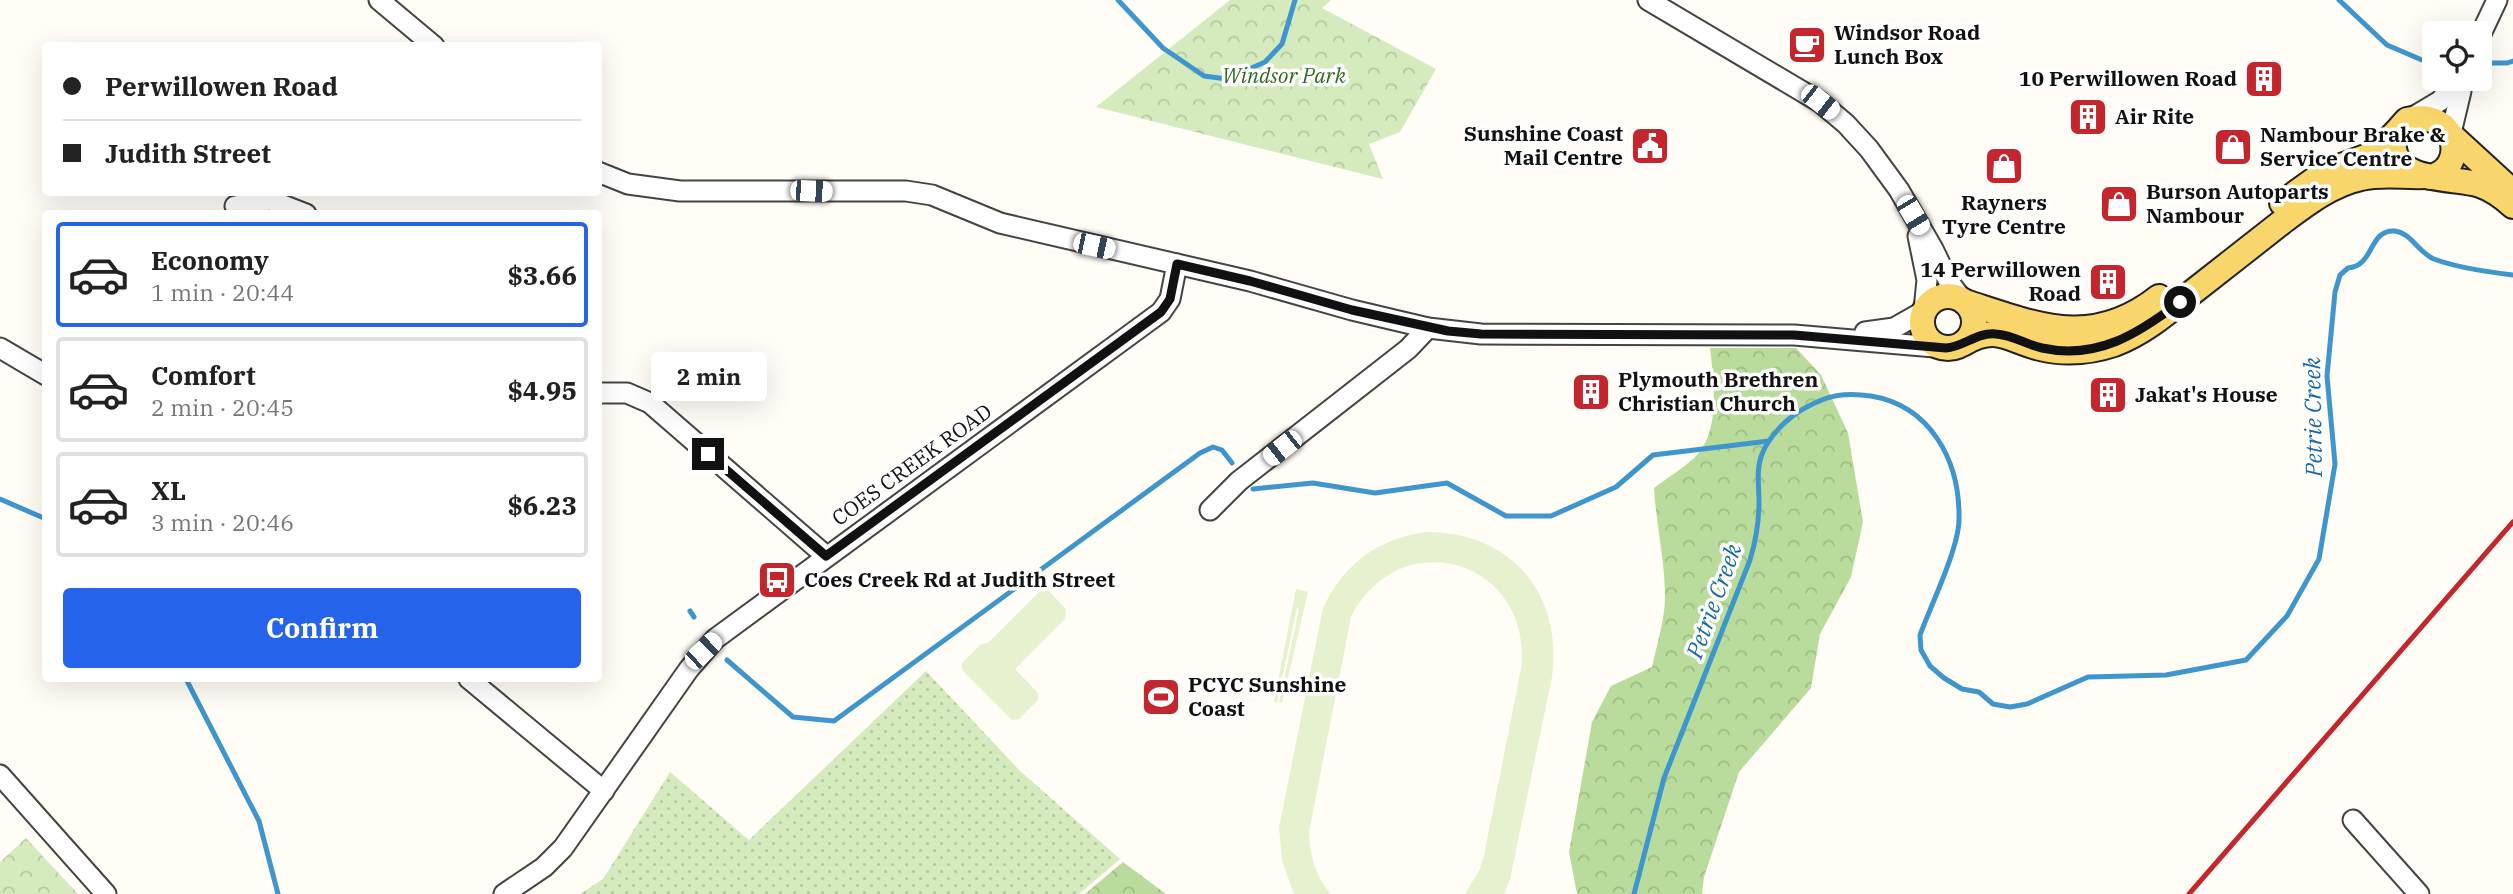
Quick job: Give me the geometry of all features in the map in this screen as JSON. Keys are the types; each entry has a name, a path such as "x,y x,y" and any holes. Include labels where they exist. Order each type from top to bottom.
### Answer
{"main road":[{"path":"2451,134 2453,152 2449,164 2440,174 2369,177 2330,190 2301,208 2159,318 2133,336 2118,342 2092,350 2061,351 2033,346 2003,335 1985,333 1955,345 1934,344 1925,334 1922,322 1924,311 1930,302 1943,296 2057,329 2096,328 2128,318 2151,304 2316,178 2337,166 2372,155 2404,124 2431,120 2444,126 2513,192"},
{"path":"2404,124 2394,142 2395,154 2409,170 2482,186 2513,206"},
{"path":"1955,345 1971,335 1974,325 1972,310 1964,300"}],"street":[{"path":"379,0 429,42"},
{"path":"1648,0 1820,102 1834,113 1857,135 1881,165 1933,249 1949,282 1964,300"},
{"path":"2487,21 2497,0"},
{"path":"2404,124 2440,101 2450,91"},
{"path":"2451,134 2457,91"},
{"path":"602,174 628,184 680,191 906,191 932,195 1000,223 1177,264 1428,328 1481,334 1794,335 1886,331 1924,311 1926,272 1913,215"},
{"path":"235,206 270,200 296,210"},
{"name":"COES CREEK ROAD","path":"503,894 555,857 572,837 703,651 737,621 1161,312 1170,299 1177,264"},
{"path":"1210,510 1239,481 1408,349 1428,328"},
{"path":"1794,335 1955,345"},
{"path":"0,348 42,373"},
{"path":"602,393 627,393 650,403 826,556"},
{"path":"473,682 604,791"},
{"path":"0,775 106,894"},
{"path":"2353,820 2419,894"}],"green space":[{"name":"Windsor Park","path":"1230,0 1331,0 1322,8 1436,69 1400,132 1369,144 1383,179 1096,107"},
{"path":"1710,348 1796,348 1821,375 1848,433 1863,522 1851,577 1820,634 1811,688 1739,772 1704,877 1702,894 1577,894 1569,852 1592,722 1611,686 1652,667 1665,605 1664,569 1654,488 1694,458 1708,435 1714,406"},
{"path":"1427,532 1457,535 1484,543 1506,556 1525,573 1539,595 1549,619 1553,647 1552,677 1510,879 1504,894 1465,894 1480,869 1484,855 1521,669 1519,632 1507,602 1486,580 1459,566 1430,562 1400,569 1373,587 1351,617 1309,832 1314,865 1331,894 1294,894 1282,861 1279,827 1323,608 1341,578 1364,556 1393,540"},
{"path":"1296,589 1308,592 1282,703 1279,703 1299,609 1297,608 1277,703 1274,702"},
{"path":"1048,590 1066,609 1065,619 1015,669 1038,693 1038,700 1019,719 1012,720 962,670 962,663 980,645 989,642 1039,592"},
{"path":"926,671 1020,771 1120,859 1079,894 580,894 603,879 670,772 749,840"},
{"path":"26,838 78,894 0,894 0,862"},
{"path":"1123,862 1166,894 1085,894"}],"waterway":[{"path":"1118,0 1163,48 1204,76 1227,79 1265,62 1282,44 1295,0"},
{"path":"2339,0 2387,45 2422,60"},
{"path":"2492,63 2513,61"},
{"name":"Petrie Creek","path":"1634,894 1664,778 1750,560 1758,524 1758,472 1762,454 1774,434 1799,412 1821,400 1837,396 1871,396 1910,411 1938,439 1954,477 1959,519 1950,561 1920,635 1921,650 1930,666 1962,689 1979,692 1993,704 2010,707 2027,704 2088,677 2166,675 2246,660 2287,616 2319,559 2335,464 2327,376 2335,292 2340,275 2363,261 2380,236 2395,231 2410,239 2434,259 2513,275"},
{"path":"1253,489 1313,483 1375,493 1447,483 1506,516 1551,516 1616,487 1653,455 1769,441"},
{"path":"727,660 793,717 834,721 1200,453 1213,447 1222,450 1232,463"},
{"path":"0,499 42,517"},
{"path":"690,611 694,617"},
{"path":"188,682 259,821 278,894"}],"railway":[{"path":"2189,894 2513,522"}],"place":[{"name":"Windsor Road Lunch Box","path":"1807,45"},
{"name":"10 Perwillowen Road","path":"2264,79"},
{"name":"Air Rite","path":"2088,117"},
{"name":"Sunshine Coast Mail Centre","path":"1650,146"},
{"name":"Nambour Brake & Service Centre","path":"2233,147"},
{"name":"Rayners Tyre Centre","path":"2004,166"},
{"name":"Burson Autoparts Nambour","path":"2119,204"},
{"name":"14 Perwillowen Road","path":"2108,282"},
{"name":"Plymouth Brethren Christian Church","path":"1591,392"},
{"name":"Jakat's House","path":"2108,395"},
{"name":"Coes Creek Rd at Judith Street","path":"777,580"},
{"name":"PCYC Sunshine Coast","path":"1161,697"}],"route":[{"path":"708,454 826,556 1161,312 1170,299 1177,264 1428,328 1481,334 1794,335 1952,348 1985,333 2011,337 2042,348 2078,351 2104,347 2133,336 2180,302"}]}
